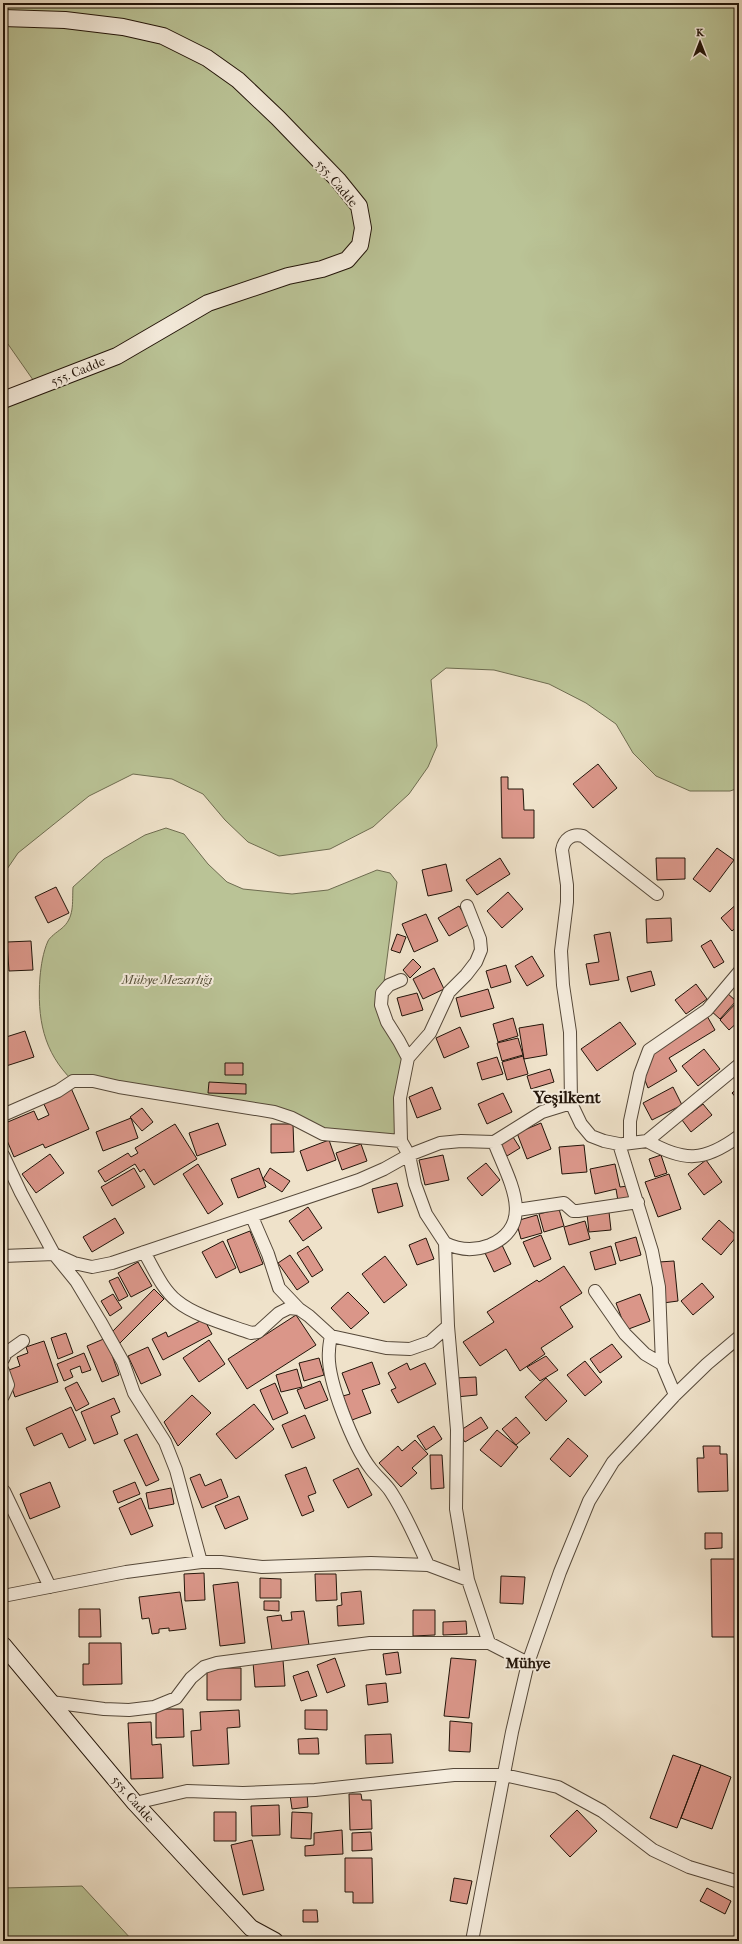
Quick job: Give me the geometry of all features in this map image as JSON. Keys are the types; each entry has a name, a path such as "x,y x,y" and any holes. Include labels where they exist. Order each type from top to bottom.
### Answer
{"street":[{"name":"555. Cadde","path":"3,18 65,20 123,28 163,36 207,58 238,80 278,118 338,180 359,206 363,228 360,245 348,260 322,269 288,276 208,303 116,356 3,400"},
{"path":"657,894 583,836 575,835 570,837 563,845 562,850 567,885 567,902 561,951 563,985 570,1032 571,1103 581,1124 591,1136 604,1141 624,1143 647,1141 678,1156 696,1157 715,1152 739,1136"},
{"path":"467,906 478,934 481,950 472,967 449,992 430,1033 408,1058 400,1098 401,1141 409,1155 415,1184 426,1214 445,1243 448,1326 457,1430 456,1509 468,1580 489,1643"},
{"path":"674,1395 662,1364 659,1287 652,1251 638,1202 624,1143 640,1074 649,1050 707,1010 739,972"},
{"path":"401,980 390,985 382,993 381,1005 387,1022 408,1058"},
{"path":"647,1141 739,1065"},
{"path":"3,1115 58,1090 73,1081 93,1081 119,1087 274,1112 292,1118 323,1134 401,1141"},
{"path":"3,1256 54,1254 74,1263 92,1267 112,1263 359,1180 384,1169 409,1155 440,1143 461,1141 494,1142 542,1112 571,1103"},
{"path":"445,1243 456,1248 473,1249 487,1246 503,1240 513,1227 517,1210 513,1187 494,1142"},
{"path":"3,1155 21,1193 54,1254 76,1281 100,1321 123,1362 134,1393 165,1442 176,1470 202,1562"},
{"path":"517,1210 564,1203 573,1211 578,1211 638,1202"},
{"path":"252,1217 268,1254 279,1288 299,1310 309,1316 331,1336 386,1348 410,1349 430,1342 448,1326"},
{"path":"144,1252 164,1287 177,1301 195,1312 251,1333 258,1332 279,1313 289,1308 299,1310"},
{"path":"595,1291 630,1339 645,1354 662,1364"},
{"path":"331,1336 328,1352 332,1373 338,1398 357,1447 371,1469 390,1491 408,1521 428,1566"},
{"path":"472,1941 504,1775 528,1663 560,1572 589,1501 613,1462 674,1395 706,1364 739,1337"},
{"path":"3,1359 6,1353 24,1341"},
{"path":"3,1371 8,1385 3,1396"},
{"path":"4,1491 50,1587"},
{"path":"3,1596 126,1572 202,1562 221,1562 262,1568 371,1562 428,1566 468,1580"},
{"path":"52,1702 104,1709 129,1710 154,1707 176,1698 191,1678 204,1667 217,1663 370,1643 489,1643 528,1663"},
{"name":"555. Cadde","path":"3,1645 135,1803 251,1928 275,1941"},
{"path":"135,1803 187,1791 243,1792 315,1790 454,1775 504,1775 558,1787 602,1811 653,1850 688,1867 739,1882"}],"green space":[{"path":"3,3 739,3 739,788 730,791 690,791 656,776 633,753 616,724 586,703 549,684 494,670 446,668 431,680 437,746 428,767 409,794 373,827 330,849 279,856 248,842 225,820 203,794 172,779 133,774 89,796 18,853 3,875 3,400 38,387 3,337"},
{"name":"Mühye Mezarlığı","path":"166,828 184,834 208,864 227,882 243,889 292,894 328,890 377,870 390,873 397,882 381,1005 408,1058 401,1141 323,1134 292,1118 73,1081 63,1070 49,1046 44,1034 41,1020 39,992 40,977 48,941 69,920 72,910 73,887 104,859 145,835"},
{"path":"82,1886 133,1941 3,1941 3,1888"}],"building":[{"path":"598,764 617,788 593,808 573,784"},
{"path":"501,777 508,777 508,789 523,789 524,810 534,810 534,838 502,838"},
{"path":"717,848 734,860 710,892 693,879"},
{"path":"500,858 510,874 477,895 466,880"},
{"path":"656,858 685,858 685,879 657,880"},
{"path":"446,864 452,891 428,896 422,870"},
{"path":"56,887 69,913 48,923 35,897"},
{"path":"508,892 523,909 502,928 487,911"},
{"path":"739,902 739,925 732,931 721,918"},
{"path":"459,906 470,924 449,936 438,918"},
{"path":"426,914 438,941 414,952 402,924"},
{"path":"671,918 672,941 647,943 646,919"},
{"path":"610,932 619,980 590,985 586,964 599,962 594,935"},
{"path":"397,934 406,937 400,953 391,950"},
{"path":"711,940 724,962 714,968 701,946"},
{"path":"31,941 33,970 9,971 7,942"},
{"path":"532,956 544,976 527,986 515,966"},
{"path":"413,959 421,967 410,978 403,970"},
{"path":"506,965 511,982 491,988 486,971"},
{"path":"434,968 444,989 423,999 413,979"},
{"path":"651,971 655,985 631,992 627,977"},
{"path":"696,984 707,999 686,1014 675,1000"},
{"path":"488,989 494,1008 461,1017 456,998"},
{"path":"726,992 736,1001 720,1019 710,1010"},
{"path":"417,993 423,1010 402,1016 397,998"},
{"path":"738,1001 739,1021 729,1030 720,1020"},
{"path":"707,1016 715,1030 669,1058 677,1071 648,1088 644,1078 652,1052"},
{"path":"513,1018 518,1036 498,1042 493,1024"},
{"path":"620,1022 636,1044 597,1071 581,1049"},
{"path":"543,1024 547,1055 524,1059 519,1028"},
{"path":"460,1027 469,1047 444,1058 436,1038"},
{"path":"25,1031 34,1057 3,1067 3,1038"},
{"path":"518,1038 523,1055 502,1061 497,1043"},
{"path":"704,1049 720,1069 698,1086 682,1066"},
{"path":"523,1056 528,1074 507,1080 502,1062"},
{"path":"497,1057 503,1074 482,1080 477,1063"},
{"path":"225,1063 243,1063 243,1075 225,1075"},
{"path":"550,1069 554,1082 531,1089 527,1076"},
{"path":"209,1082 246,1084 246,1094 208,1093"},
{"path":"432,1087 441,1109 417,1118 409,1097"},
{"path":"673,1087 682,1105 652,1120 643,1103"},
{"path":"739,1087 739,1101 732,1093"},
{"path":"71,1088 89,1129 45,1148 43,1144 14,1157 3,1131 3,1124 34,1111 38,1120 49,1115 42,1100"},
{"path":"503,1093 512,1112 487,1124 478,1104"},
{"path":"703,1104 712,1115 691,1132 682,1120"},
{"path":"142,1108 153,1122 142,1131 130,1117"},
{"path":"131,1118 138,1138 103,1151 96,1132"},
{"path":"218,1123 226,1145 197,1156 189,1133"},
{"path":"541,1123 551,1149 527,1159 517,1133"},
{"path":"175,1124 197,1159 154,1185 144,1169 140,1172 135,1164 105,1182 98,1171 128,1153 131,1157 138,1153 135,1148"},
{"path":"271,1124 293,1124 294,1152 271,1153"},
{"path":"513,1137 520,1148 507,1156 500,1145"},
{"path":"329,1140 336,1160 307,1171 300,1151"},
{"path":"361,1144 367,1161 342,1170 336,1153"},
{"path":"584,1145 587,1172 562,1174 559,1147"},
{"path":"50,1154 64,1173 36,1193 22,1174"},
{"path":"443,1155 449,1180 425,1185 419,1160"},
{"path":"661,1155 667,1173 655,1177 649,1159"},
{"path":"706,1160 722,1182 704,1195 688,1174"},
{"path":"486,1163 500,1180 482,1196 467,1178"},
{"path":"198,1164 223,1204 208,1214 183,1174"},
{"path":"615,1164 620,1187 628,1186 630,1198 618,1201 616,1189 595,1194 590,1169"},
{"path":"134,1168 145,1187 112,1206 101,1187"},
{"path":"259,1168 266,1187 238,1198 231,1179"},
{"path":"270,1168 290,1181 282,1192 263,1179"},
{"path":"669,1174 681,1209 658,1217 645,1182"},
{"path":"397,1183 403,1206 378,1213 372,1189"},
{"path":"308,1207 322,1228 303,1241 289,1221"},
{"path":"559,1209 564,1226 544,1232 539,1214"},
{"path":"609,1212 611,1230 589,1232 587,1214"},
{"path":"537,1215 542,1233 521,1239 516,1221"},
{"path":"115,1218 124,1233 92,1252 83,1237"},
{"path":"719,1220 737,1236 721,1255 702,1239"},
{"path":"585,1221 590,1239 569,1245 564,1227"},
{"path":"250,1231 263,1264 240,1273 227,1240"},
{"path":"541,1235 551,1259 534,1267 523,1242"},
{"path":"636,1237 641,1255 620,1261 615,1243"},
{"path":"426,1238 434,1259 417,1265 409,1245"},
{"path":"223,1241 236,1268 216,1278 202,1252"},
{"path":"502,1245 511,1264 494,1272 485,1253"},
{"path":"308,1246 323,1270 312,1277 297,1253"},
{"path":"611,1246 616,1264 595,1270 590,1252"},
{"path":"290,1255 309,1282 297,1290 278,1263"},
{"path":"385,1256 407,1285 384,1303 362,1274"},
{"path":"674,1261 678,1301 663,1303 659,1262"},
{"path":"138,1262 152,1286 131,1297 118,1273"},
{"path":"564,1266 582,1293 560,1307 573,1327 541,1348 545,1354 520,1371 506,1349 480,1366 463,1342 494,1322 487,1312 537,1280 539,1282"},
{"path":"118,1277 128,1296 119,1301 109,1281"},
{"path":"702,1283 714,1297 693,1315 681,1301"},
{"path":"154,1289 164,1299 119,1344 112,1332"},
{"path":"348,1292 369,1313 351,1329 331,1308"},
{"path":"113,1294 122,1308 110,1316 101,1301"},
{"path":"640,1294 650,1321 626,1330 616,1303"},
{"path":"296,1315 316,1345 247,1389 228,1359"},
{"path":"204,1319 212,1334 163,1360 152,1339 166,1332 168,1337"},
{"path":"66,1333 73,1353 58,1359 51,1338"},
{"path":"106,1338 119,1375 102,1382 87,1346"},
{"path":"209,1340 225,1364 199,1382 183,1358"},
{"path":"44,1341 58,1382 15,1397 6,1371 20,1366 17,1357 28,1353 26,1347"},
{"path":"612,1344 622,1357 600,1373 590,1359"},
{"path":"148,1347 161,1375 141,1384 128,1356"},
{"path":"84,1353 91,1370 82,1373 80,1366 70,1370 73,1377 64,1381 57,1364"},
{"path":"546,1356 558,1370 540,1381 527,1367"},
{"path":"319,1358 324,1375 304,1381 299,1363"},
{"path":"585,1361 602,1382 585,1396 567,1375"},
{"path":"372,1362 380,1384 362,1390 371,1413 352,1420 343,1396 350,1394 342,1373"},
{"path":"407,1363 410,1370 425,1363 436,1384 398,1403 391,1390 396,1388 388,1373"},
{"path":"297,1369 302,1387 281,1392 276,1375"},
{"path":"476,1377 477,1395 456,1397 455,1378"},
{"path":"546,1378 567,1401 546,1421 525,1397"},
{"path":"320,1381 328,1400 305,1409 297,1390"},
{"path":"77,1382 89,1404 76,1411 65,1388"},
{"path":"275,1383 288,1413 273,1420 260,1390"},
{"path":"192,1395 211,1413 178,1446 164,1422"},
{"path":"114,1398 120,1412 111,1416 118,1434 94,1444 81,1412"},
{"path":"254,1404 274,1429 236,1459 216,1434"},
{"path":"71,1407 86,1440 69,1448 62,1433 34,1446 26,1428"},
{"path":"305,1415 315,1438 292,1448 282,1425"},
{"path":"481,1417 488,1428 465,1442 458,1432"},
{"path":"516,1417 530,1433 516,1445 502,1429"},
{"path":"434,1426 442,1439 426,1450 417,1436"},
{"path":"497,1430 518,1447 501,1467 480,1450"},
{"path":"137,1434 159,1480 146,1486 124,1440"},
{"path":"568,1438 588,1456 570,1477 550,1459"},
{"path":"415,1440 428,1454 412,1468 417,1473 401,1487 379,1463 398,1446 402,1451"},
{"path":"703,1446 720,1446 720,1454 727,1454 728,1491 698,1492 697,1458 704,1458"},
{"path":"430,1455 442,1455 444,1488 431,1489"},
{"path":"306,1467 316,1493 308,1496 314,1511 302,1516 285,1475"},
{"path":"358,1468 372,1495 348,1508 333,1480"},
{"path":"200,1474 205,1486 221,1479 228,1497 202,1508 190,1478"},
{"path":"50,1482 60,1507 30,1519 20,1494"},
{"path":"135,1482 140,1494 118,1503 113,1491"},
{"path":"171,1488 174,1504 149,1509 146,1493"},
{"path":"239,1496 248,1519 225,1529 215,1506"},
{"path":"141,1498 153,1526 131,1535 119,1508"},
{"path":"705,1533 722,1533 722,1548 705,1549"},
{"path":"711,1559 739,1559 739,1637 712,1637"},
{"path":"204,1573 205,1600 185,1601 184,1574"},
{"path":"315,1574 336,1574 337,1600 316,1601"},
{"path":"501,1576 525,1577 523,1604 500,1603"},
{"path":"260,1578 281,1579 281,1598 260,1598"},
{"path":"238,1582 245,1643 220,1646 213,1585"},
{"path":"361,1591 364,1624 338,1626 337,1606 342,1605 341,1593"},
{"path":"180,1592 186,1629 169,1631 169,1628 159,1629 159,1633 152,1634 149,1618 142,1619 139,1597"},
{"path":"264,1601 279,1601 279,1611 264,1610"},
{"path":"79,1609 100,1609 101,1637 79,1637"},
{"path":"413,1610 435,1610 435,1635 413,1636"},
{"path":"304,1611 309,1645 272,1650 267,1617 281,1615 282,1621 292,1620 291,1612"},
{"path":"466,1621 467,1634 443,1635 443,1622"},
{"path":"89,1643 121,1643 122,1684 83,1685 83,1664 89,1664"},
{"path":"398,1652 401,1673 386,1675 383,1654"},
{"path":"335,1658 345,1686 327,1693 317,1665"},
{"path":"451,1658 476,1660 469,1718 444,1716"},
{"path":"283,1660 285,1686 255,1687 253,1662"},
{"path":"207,1668 241,1668 241,1700 207,1700"},
{"path":"308,1671 317,1696 301,1701 293,1676"},
{"path":"386,1683 388,1702 368,1705 366,1685"},
{"path":"156,1709 183,1709 184,1737 156,1738"},
{"path":"239,1710 240,1727 227,1728 229,1764 193,1766 191,1731 201,1730 200,1712"},
{"path":"305,1710 327,1710 327,1730 305,1729"},
{"path":"450,1721 472,1723 470,1752 449,1751"},
{"path":"151,1722 152,1745 161,1744 163,1778 131,1779 128,1723"},
{"path":"391,1734 393,1763 366,1764 365,1735"},
{"path":"318,1738 319,1754 299,1754 298,1739"},
{"path":"673,1755 701,1765 677,1828 650,1818"},
{"path":"701,1765 731,1777 712,1829 681,1818"},
{"path":"307,1793 308,1807 292,1809 290,1795"},
{"path":"349,1794 361,1794 362,1800 371,1800 372,1829 350,1830"},
{"path":"279,1805 280,1835 252,1836 251,1806"},
{"path":"577,1810 597,1831 570,1857 550,1836"},
{"path":"214,1812 236,1812 236,1841 214,1841"},
{"path":"292,1812 312,1813 311,1839 291,1838"},
{"path":"342,1830 343,1854 305,1856 305,1846 314,1845 314,1833"},
{"path":"371,1832 372,1850 352,1851 352,1833"},
{"path":"252,1840 264,1890 243,1895 231,1845"},
{"path":"345,1858 372,1858 373,1903 353,1903 353,1892 345,1892"},
{"path":"454,1878 472,1881 467,1904 450,1901"},
{"path":"707,1888 731,1901 725,1914 700,1901"},
{"path":"303,1910 317,1910 318,1922 303,1922"}],"district":[{"name":"Yeşilkent","path":"567,1097"},
{"name":"Mühye","path":"528,1663"}]}
